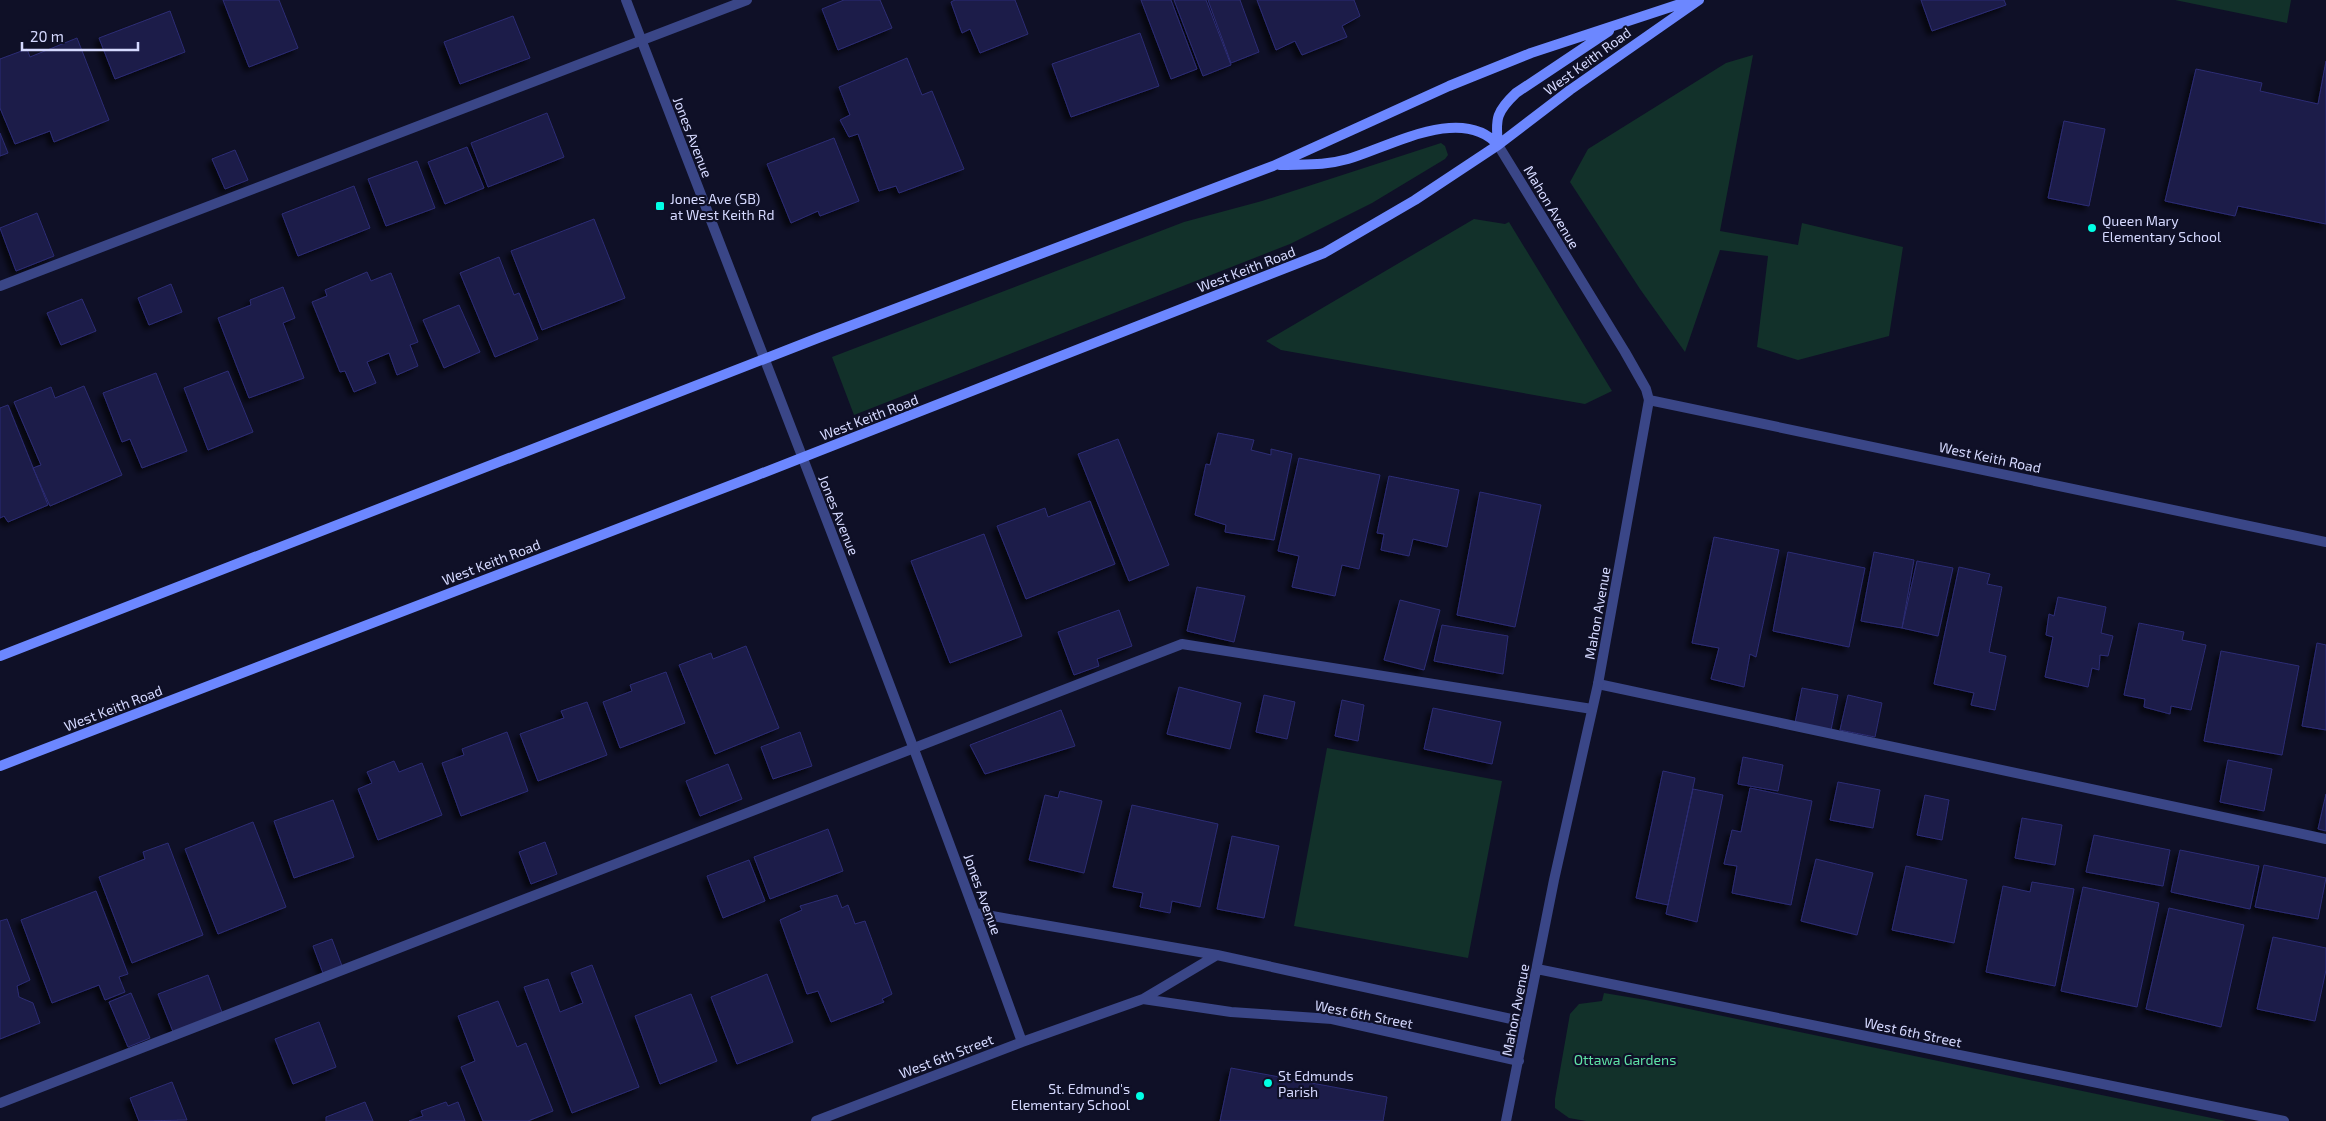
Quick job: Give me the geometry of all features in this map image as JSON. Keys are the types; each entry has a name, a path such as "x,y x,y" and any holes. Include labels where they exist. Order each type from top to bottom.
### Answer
{"main road":[{"name":"West Keith Road","path":"0,656 818,338 1273,166 1449,86 1530,53 1693,0"},
{"name":"West Keith Road","path":"0,766 801,458 1324,253 1415,200 1498,145 1570,90 1699,0"},
{"path":"1498,145 1495,125 1498,114 1505,103 1516,93 1620,23"},
{"path":"1273,166 1318,166 1349,159 1430,131 1458,128 1490,135 1498,145"}],"street":[{"name":"Jones Avenue","path":"626,0 801,458 915,747 1022,1042"},
{"path":"0,286 747,0"},
{"name":"Mahon Avenue","path":"1498,145 1625,352 1646,389 1648,400 1598,684 1536,969 1506,1121"},
{"name":"West Keith Road","path":"1648,400 2326,542"},
{"path":"0,1103 1182,644 1592,709"},
{"path":"1598,684 2326,839"},
{"name":"West 6th Street","path":"975,913 1217,955 1525,1022"},
{"name":"West 6th Street","path":"816,1121 1022,1042 1143,1000 1217,955"},
{"name":"West 6th Street","path":"1536,969 2284,1121"},
{"name":"West 6th Street","path":"1143,1000 1230,1012 1332,1019 1519,1061"}],"green space":[{"path":"2175,0 2291,0 2287,23"},
{"path":"1753,55 1720,231 1798,245 1802,223 1903,247 1889,336 1798,360 1757,347 1768,256 1720,250 1685,352 1640,289 1570,182 1588,149 1726,63"},
{"path":"1441,143 1445,146 1448,155 1445,159 1372,203 1290,244 854,415 832,357 1184,222 1262,201"},
{"path":"1474,219 1505,224 1509,222 1612,391 1585,404 1281,350 1266,341"},
{"path":"1327,748 1502,781 1468,958 1294,926"},
{"name":"Ottawa Gardens","path":"1604,993 1646,1000 2226,1121 1586,1121 1569,1118 1555,1108 1555,1099 1570,1014 1579,1004 1602,1001"}],"building":[{"path":"223,0 279,0 298,48 249,67"},
{"path":"844,0 880,0 892,28 838,50 822,9"},
{"path":"955,0 1015,0 1028,34 980,53 970,29 962,33 951,2"},
{"path":"1141,0 1171,0 1197,69 1171,79"},
{"path":"1174,0 1206,0 1231,65 1203,76"},
{"path":"1208,0 1240,0 1259,52 1231,63"},
{"path":"1257,0 1354,0 1360,16 1342,26 1347,37 1302,55 1295,41 1276,50"},
{"path":"1921,0 2004,0 2006,5 1932,31"},
{"path":"170,11 185,52 115,79 99,38"},
{"path":"513,16 530,58 460,84 444,42"},
{"path":"1140,33 1159,86 1071,117 1052,64"},
{"path":"77,38 109,120 54,142 50,131 15,144 0,108 0,59 27,49 30,57"},
{"path":"907,58 922,95 932,91 964,169 899,193 896,186 879,191 858,134 849,137 840,120 850,115 839,87"},
{"name":"Queen Mary Elementary School","path":"2326,61 2326,224 2238,206 2235,216 2165,201 2196,69 2262,83 2260,91 2318,104"},
{"path":"547,113 564,157 488,187 471,143"},
{"path":"2064,121 2105,129 2089,206 2048,198"},
{"path":"0,133 8,153 0,156"},
{"path":"834,138 859,201 820,216 818,211 791,223 767,164"},
{"path":"467,147 484,188 445,204 428,162"},
{"path":"235,150 248,180 225,189 212,159"},
{"path":"417,161 435,208 386,226 368,179"},
{"path":"354,186 370,228 298,256 282,214"},
{"path":"37,213 54,256 16,271 0,228"},
{"path":"594,219 625,298 542,330 511,251"},
{"path":"499,257 514,295 519,293 538,339 495,357 460,273"},
{"path":"367,272 371,281 391,273 418,342 410,345 418,366 397,375 389,353 367,362 376,383 354,392 345,371 340,372 312,302 327,296 325,290"},
{"path":"171,284 182,312 149,325 138,298"},
{"path":"283,287 295,318 283,323 304,378 249,398 218,318 251,305 250,300"},
{"path":"82,299 96,331 61,345 47,313"},
{"path":"459,305 480,352 444,368 423,320"},
{"path":"228,371 253,432 208,450 184,388"},
{"path":"156,373 187,451 142,468 130,439 122,442 103,393"},
{"path":"84,386 122,475 50,506 33,468 41,465 14,402 51,387 55,398"},
{"path":"8,405 48,505 8,522 4,516 0,518 0,408"},
{"path":"1218,433 1254,440 1251,450 1271,455 1271,449 1292,454 1274,540 1225,532 1226,525 1195,515 1206,464 1210,465"},
{"path":"1118,439 1169,565 1129,581 1078,454"},
{"path":"1299,458 1380,475 1359,569 1342,565 1335,596 1292,587 1299,556 1278,551"},
{"path":"1389,476 1459,490 1447,547 1413,539 1409,556 1381,550 1384,534 1377,533"},
{"path":"1480,492 1541,505 1515,627 1457,615"},
{"path":"1090,501 1115,564 1026,599 997,526 1045,508 1048,517"},
{"path":"984,534 1022,636 950,663 911,561"},
{"path":"1714,537 1779,550 1756,657 1750,654 1744,687 1711,679 1719,648 1692,643"},
{"path":"1788,552 1865,568 1849,647 1773,631"},
{"path":"1874,552 1914,560 1902,628 1861,621"},
{"path":"1917,561 1953,568 1938,636 1902,628"},
{"path":"1959,567 1990,574 1987,584 2002,587 1989,652 2006,656 1995,710 1971,705 1974,693 1934,684"},
{"path":"1197,587 1245,596 1234,642 1187,631"},
{"path":"2058,597 2106,607 2101,633 2113,636 2108,656 2100,655 2099,670 2092,668 2088,687 2045,677 2053,637 2046,635 2049,614 2054,616"},
{"path":"1400,600 1440,610 1424,670 1384,660"},
{"path":"1119,610 1132,646 1097,659 1099,666 1074,675 1058,632"},
{"path":"2139,623 2184,632 2182,640 2206,645 2191,710 2171,706 2170,714 2144,707 2145,699 2124,695"},
{"path":"1442,625 1508,636 1503,674 1434,661"},
{"path":"2317,643 2326,645 2326,730 2302,726"},
{"path":"746,646 779,728 715,754 679,665 711,653 713,659"},
{"path":"2221,651 2299,666 2282,755 2204,741"},
{"path":"666,672 685,723 620,748 603,702 632,691 630,685"},
{"path":"1179,687 1241,703 1230,749 1167,734"},
{"path":"1802,688 1838,695 1831,730 1795,723"},
{"path":"1264,695 1295,702 1287,739 1256,732"},
{"path":"1848,695 1882,703 1875,737 1840,730"},
{"path":"1342,700 1364,705 1358,741 1335,736"},
{"path":"587,702 607,755 538,781 520,734 564,718 561,711"},
{"path":"1433,708 1501,722 1492,764 1424,749"},
{"path":"1061,710 1075,746 985,774 970,745"},
{"path":"507,732 528,791 461,816 442,763 464,755 462,749"},
{"path":"800,732 812,766 773,779 761,747"},
{"path":"1743,757 1783,765 1778,791 1738,784"},
{"path":"2228,760 2272,769 2264,811 2220,802"},
{"path":"394,761 399,772 422,763 442,815 378,840 358,789 372,783 367,772"},
{"path":"728,764 742,799 700,816 686,781"},
{"path":"1663,771 1695,778 1668,905 1636,898"},
{"path":"1838,782 1880,790 1873,828 1830,820"},
{"path":"1750,788 1812,801 1791,905 1732,893 1737,866 1724,864 1732,830 1741,832"},
{"path":"1693,789 1723,795 1697,922 1666,914"},
{"path":"1060,791 1102,801 1084,873 1029,860 1045,795 1058,798"},
{"path":"2326,794 2326,831 2318,829"},
{"path":"1925,795 1949,800 1942,840 1917,835"},
{"path":"333,800 354,857 294,878 274,821"},
{"path":"1132,805 1218,824 1200,907 1172,901 1170,913 1140,907 1143,893 1113,887"},
{"path":"2022,818 2062,825 2055,865 2015,858"},
{"path":"253,822 286,907 218,934 185,849"},
{"path":"828,829 843,871 770,899 754,857"},
{"path":"2094,835 2170,850 2163,886 2086,872"},
{"path":"1232,836 1279,846 1264,918 1217,909"},
{"path":"545,842 557,874 531,884 519,852"},
{"path":"168,843 203,935 132,963 99,877 145,859 143,852"},
{"path":"2180,850 2259,866 2250,909 2171,892"},
{"path":"1816,859 1873,873 1857,935 1801,921"},
{"path":"749,860 765,901 723,918 707,876"},
{"path":"2264,865 2326,878 2318,919 2255,907"},
{"path":"1906,866 1967,880 1954,943 1892,930"},
{"path":"2032,882 2074,889 2055,986 1986,972 2003,886 2030,892"},
{"path":"2083,887 2159,903 2137,1007 2061,991"},
{"path":"96,891 128,974 119,977 125,992 105,1000 99,985 52,1003 21,920"},
{"path":"837,895 842,908 848,905 855,924 865,921 892,994 882,999 884,1002 831,1022 818,991 807,994 780,920 802,910 800,906"},
{"path":"2169,908 2244,925 2221,1027 2146,1009"},
{"path":"7,919 30,980 17,986 19,997 33,1003 40,1023 0,1039 0,921"},
{"path":"2273,937 2326,948 2326,970 2315,1021 2257,1009"},
{"path":"332,939 342,966 323,973 313,946"},
{"path":"592,965 639,1087 572,1113 524,987 548,979 560,1012 583,1003 571,973"},
{"path":"767,974 793,1042 737,1064 711,997"},
{"path":"208,975 223,1015 174,1034 158,994"},
{"path":"131,993 150,1038 128,1047 109,1002"},
{"path":"691,994 717,1061 660,1084 635,1016"},
{"path":"498,1001 517,1047 526,1043 553,1111 528,1121 483,1121 461,1067 475,1061 458,1016"},
{"path":"319,1022 336,1067 293,1084 275,1039"},
{"name":"St Edmunds Parish","path":"1231,1068 1387,1097 1383,1121 1220,1121"},
{"path":"172,1082 187,1120 139,1121 130,1098"},
{"path":"365,1102 373,1121 326,1121 326,1117"},
{"path":"446,1102 448,1106 458,1102 465,1121 409,1121 423,1116 421,1111"}],"place":[{"name":"Jones Ave (SB) at West Keith Rd","path":"660,206"},
{"name":"Queen Mary Elementary School","path":"2092,228"},
{"name":"St Edmunds Parish","path":"1268,1083"},
{"name":"St. Edmund's Elementary School","path":"1140,1096"}]}
